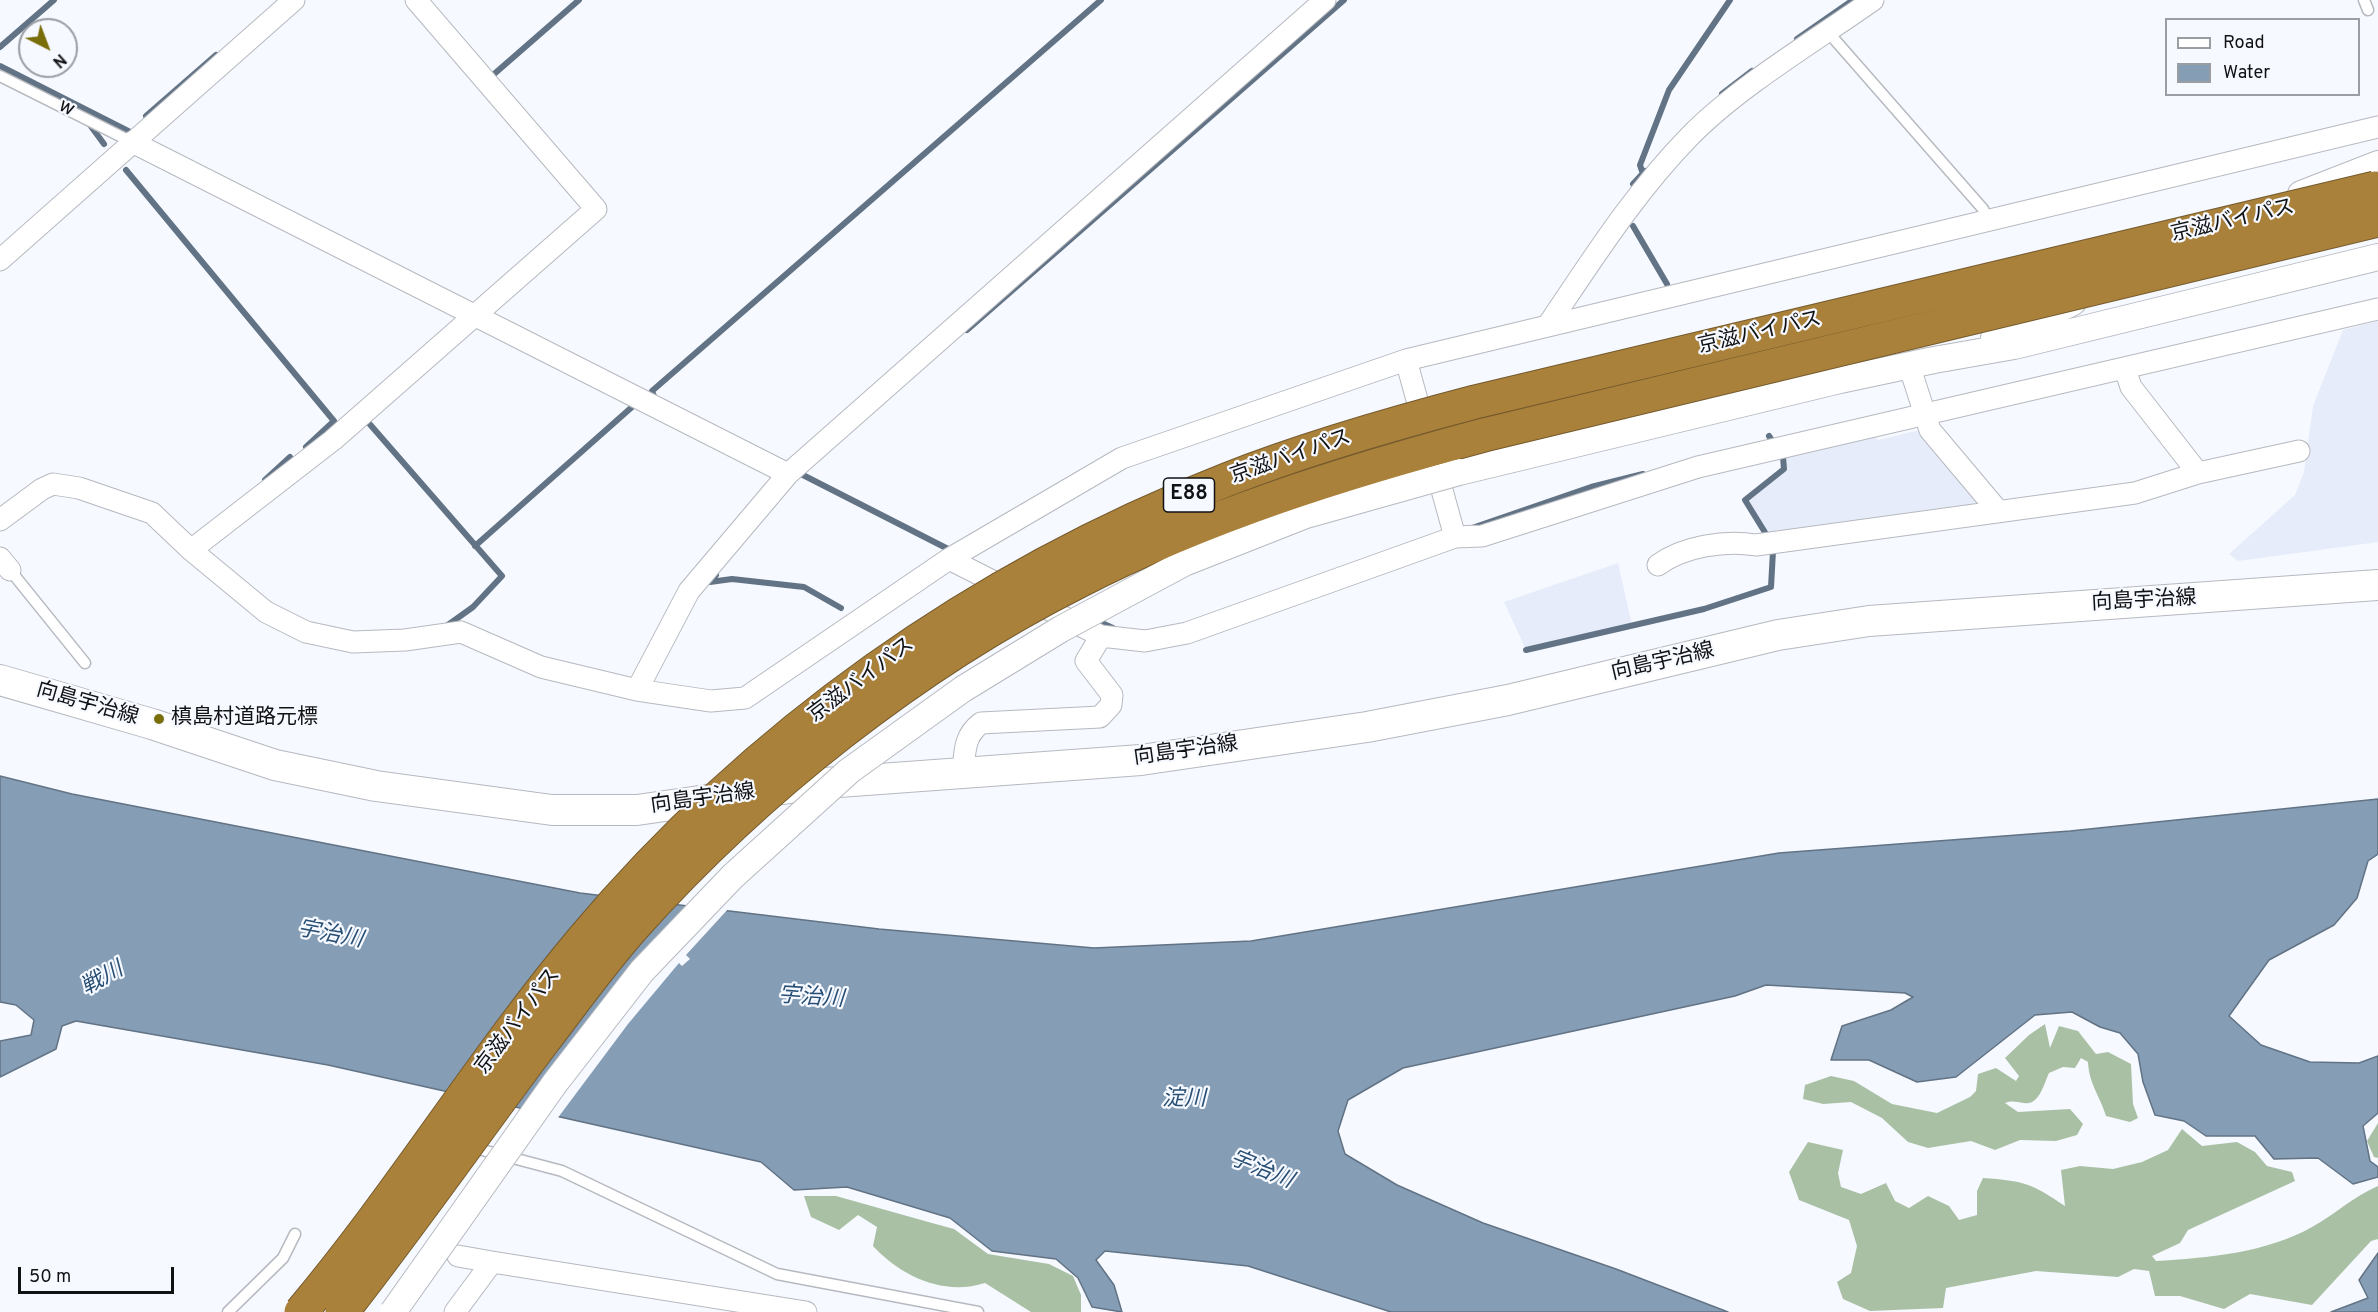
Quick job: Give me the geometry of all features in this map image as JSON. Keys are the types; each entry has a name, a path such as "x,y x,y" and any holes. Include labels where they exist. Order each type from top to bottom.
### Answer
{"highway":[{"name":"京滋バイパス","path":"301,1312 345,1259 548,982 625,891 663,852 743,775 841,695 930,631 1040,565 1122,524 1229,478 1393,424 1475,402 2377,190"},
{"name":"京滋バイパス","path":"342,1312 595,973 672,886 756,806 894,695 964,646 1078,581 1217,519 1307,487 1403,457 2377,190"}],"main road":[{"name":"向島宇治線","path":"0,680 152,724 275,765 376,786 552,810 637,810 825,783 963,771 1141,760 1367,727 1508,700 1778,635 1869,621 2378,585"}],"street":[{"path":"0,260 294,0"},
{"path":"191,550 333,440 596,209 416,0"},
{"path":"638,690 689,591 788,474 1325,0"},
{"path":"1548,325 1615,226 1690,136 1728,102 1873,0"},
{"path":"0,520 42,489 53,484 79,488 152,513 191,550 266,612 306,632 353,642 405,640 461,632 541,667 638,690 711,701 745,698 949,559 1122,458 1406,360 2378,127"},
{"path":"132,142 476,314 788,474"},
{"path":"1935,360 2025,326 2187,245 2286,200 2377,190"},
{"path":"393,1312 555,1083 642,971 733,876 849,771 963,689 1061,629 1184,563 1306,515 1460,472 1910,365 2014,346 2378,257"},
{"path":"949,559 1101,636 1145,641 1187,633 1455,537 1482,536 1698,466 2378,309"},
{"path":"1406,360 1455,537"},
{"path":"1910,365 1930,430 1999,512"},
{"path":"2125,369 2131,387 2198,473"},
{"path":"1658,565 1671,555 1734,542 1756,545 2135,493 2198,473 2299,451"},
{"path":"963,771 966,740 971,730 981,723 1100,717 1111,705 1112,695 1106,684 1086,661 1101,636"},
{"path":"458,1256 806,1312"},
{"path":"455,1312 492,1262"}],"lane":[{"path":"1828,32 1983,209 1988,220"},
{"name":"w","path":"0,75 132,142"},
{"path":"5,564 85,663"},
{"path":"456,1143 562,1171 777,1274 978,1312"},
{"path":"228,1312 283,1258 295,1234"}],"shaded area":[{"path":"2378,321 2378,542 2238,561 2229,554 2295,495 2304,472 2313,406 2343,330"},
{"path":"1920,430 1978,504 1766,534 1745,500 1784,469 1783,457 1873,434 1878,440"},
{"path":"1618,563 1632,625 1526,650 1504,602"}],"green space":[{"path":"2045,1024 2050,1048 2059,1026 2078,1031 2096,1054 2108,1052 2131,1064 2133,1104 2138,1118 2130,1122 2106,1116 2093,1083 2088,1062 2081,1058 2075,1068 2063,1067 2049,1073 2034,1101 2005,1103 2018,1112 2070,1109 2083,1124 2077,1135 2056,1141 2020,1140 1995,1150 1971,1141 1928,1148 1908,1142 1882,1118 1851,1102 1823,1104 1803,1099 1805,1085 1831,1076 1854,1081 1892,1104 1937,1113 1970,1097 1976,1091 1978,1074 1996,1068 2016,1081 2019,1076 2005,1058 2029,1035"},
{"path":"2378,1123 2378,1158 2374,1157 2367,1141"},
{"path":"2182,1129 2202,1146 2237,1142 2255,1152 2267,1166 2292,1172 2295,1181 2188,1230 2180,1243 2152,1256 2156,1261 2236,1253 2275,1243 2312,1227 2378,1186 2378,1239 2371,1241 2312,1305 2250,1294 2224,1309 2180,1296 2155,1296 2149,1271 2134,1269 2118,1277 2036,1271 1946,1288 1943,1308 1870,1311 1843,1299 1837,1282 1851,1273 1857,1246 1849,1220 1799,1200 1789,1172 1808,1142 1843,1150 1838,1173 1841,1187 1861,1194 1886,1183 1895,1201 1909,1208 1928,1196 1949,1206 1959,1220 1977,1215 1977,1191 1983,1178 2027,1184 2065,1206 2061,1170 2080,1166 2113,1169 2142,1162 2168,1150"},
{"path":"804,1196 836,1196 954,1229 988,1254 1049,1264 1073,1276 1081,1295 1081,1312 1031,1312 985,1283 954,1287 924,1281 897,1267 873,1246 877,1227 858,1215 839,1230 811,1217"}],"water":[{"name":"淀川","path":"0,776 72,794 580,893 879,929 1094,948 1251,941 1779,853 2070,831 2378,799 2378,854 2368,861 2357,898 2334,925 2269,960 2229,1016 2261,1045 2310,1062 2359,1063 2378,1056 2378,1113 2363,1126 2370,1161 2378,1167 2378,1177 2353,1184 2318,1158 2274,1159 2255,1136 2206,1136 2184,1121 2155,1115 2143,1082 2138,1054 2120,1033 2100,1027 2072,1012 2035,1015 1956,1077 1917,1082 1869,1060 1831,1060 1842,1026 1891,1010 1913,997 1905,993 1766,985 1735,996 1403,1068 1348,1100 1338,1131 1345,1154 1397,1185 1483,1223 1616,1269 1728,1312 1391,1312 1248,1266 1105,1251 1096,1260 1114,1285 1122,1312 1092,1307 1078,1278 1056,1259 992,1251 950,1218 847,1187 794,1190 761,1162 328,1065 76,1021 62,1026 56,1049 0,1077 0,1041 31,1035 34,1020 16,1005 0,1002"},
{"path":"2378,1253 2378,1312 2331,1312 2368,1298 2359,1280"}],"pier":[{"path":"689,903 729,908 686,955 690,959 682,966 679,963 628,1024 557,1119 521,1111"}],"waterway":[{"path":"0,47 54,0"},
{"path":"493,75 579,0"},
{"path":"655,399 652,391 1101,0"},
{"path":"967,330 1344,0"},
{"path":"1643,174 1640,165 1669,90 1730,0"},
{"path":"1797,39 1853,0"},
{"path":"146,116 216,55"},
{"path":"0,66 136,135"},
{"path":"1722,94 1752,71"},
{"path":"90,125 104,144"},
{"path":"126,170 334,421 306,447"},
{"path":"1633,184 1645,171"},
{"path":"1633,226 1667,284"},
{"path":"475,546 632,407"},
{"path":"367,421 502,576 473,607 445,627"},
{"path":"1766,534 1745,500 1784,469 1783,457 1769,436"},
{"path":"265,480 290,457"},
{"path":"797,472 954,552"},
{"path":"1472,528 1591,487 1643,474"},
{"path":"1526,650 1704,609 1771,587 1773,551"},
{"path":"716,575 710,582 732,579 804,587 841,608"},
{"path":"1093,619 1113,628"}],"place":[{"name":"槙島村道路元標","path":"159,719"}],"water label":[{"name":"宇治川","path":"330,936"},
{"name":"戦川","path":"103,980"},
{"name":"宇治川","path":"811,999"},
{"name":"宇治川","path":"1261,1171"}]}
